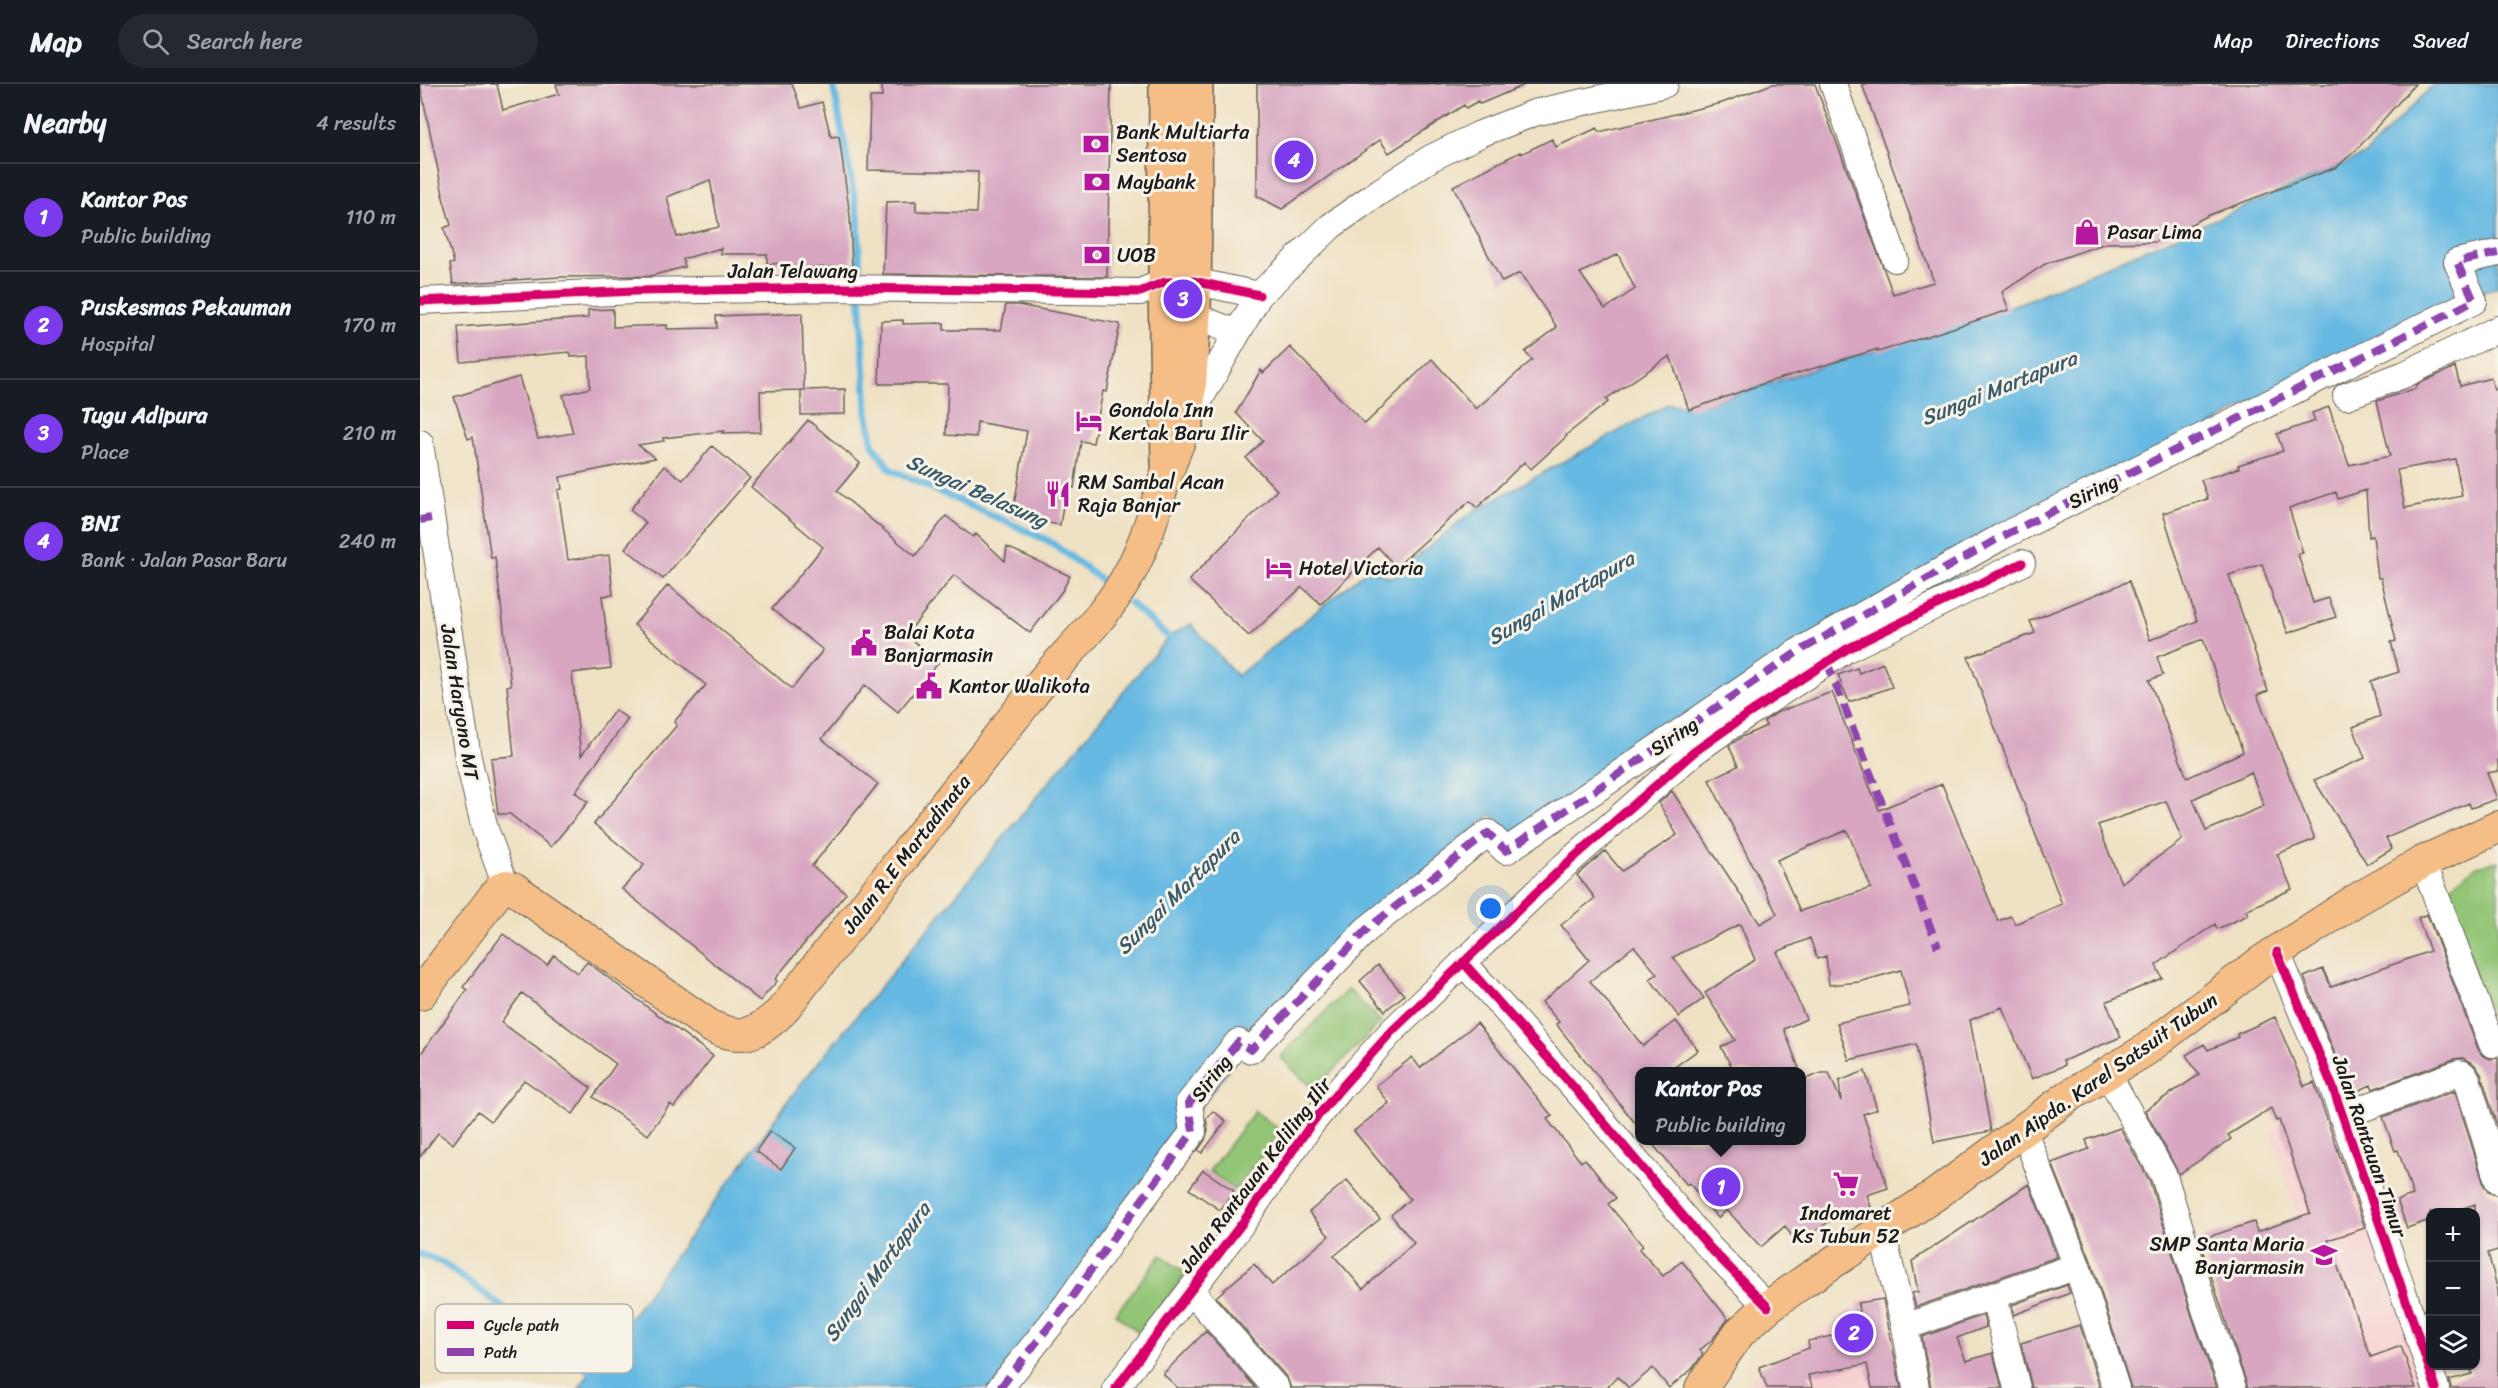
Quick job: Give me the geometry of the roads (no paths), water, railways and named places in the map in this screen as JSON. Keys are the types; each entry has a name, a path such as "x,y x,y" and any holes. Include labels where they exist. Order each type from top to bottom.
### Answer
{"highway":[{"path":"1166,84 1171,295 1168,464"},
{"path":"1187,421 1171,295 1196,84"}],"main road":[{"name":"Jalan R.E Martadinata","path":"506,886 513,888 710,1026 735,1035 751,1033 763,1027 782,1012 1044,679 1098,618 1123,584 1144,541 1168,464 1187,421"},
{"name":"Jalan Aipda. Karel Satsuit Tubun","path":"1701,1388 1740,1333 1768,1307 1935,1195 2069,1096 2144,1051 2277,952 2356,900 2423,862 2498,827"},
{"path":"420,994 498,890 506,886"}],"street":[{"name":"Jalan R.E Martadinata","path":"1187,421 1259,295 1331,226 1431,158 1480,134 1534,113 1665,84"},
{"path":"1833,84 1895,259"},
{"name":"Siring","path":"1000,1388 1067,1304 1193,1132 1189,1103 1238,1042 1251,1050 1365,930 1488,833 1506,852 1796,653 1852,621 2001,537 2474,301 2457,262 2498,253"},
{"name":"Jalan Telawang","path":"420,301 634,291 844,288 1171,295"},
{"path":"1171,295 1259,295"},
{"path":"1171,295 1237,333"},
{"path":"2346,396 2403,375 2498,329"},
{"name":"Jalan Haryono MT","path":"420,443 468,758 485,829 506,886"},
{"name":"Jalan Rantauan Keliling Ilir","path":"1116,1388 1243,1222 1312,1122 1392,1031 1564,866 1694,752 1732,724 1847,649 2022,563"},
{"path":"2423,862 2492,1044 2498,1041"},
{"name":"Jalan Rantauan Timur","path":"2277,952 2342,1116 2436,1388"},
{"path":"1463,962 1584,1099 1710,1248 1768,1307"},
{"path":"2342,1116 2458,1073 2463,1074 2467,1079 2498,1181"},
{"path":"2108,1074 2164,1176 2206,1312 2233,1388"},
{"path":"2023,1129 2077,1266 2116,1388"},
{"path":"1882,1232 1905,1327 1916,1388"},
{"path":"1905,1327 2077,1266"},
{"path":"1191,1291 1276,1388"},
{"path":"1994,1297 2017,1388"}],"water":[{"name":"Sungai Martapura","path":"2434,84 2498,84 2498,287 2459,299 2274,389 1511,837 1492,814 1436,860 1255,1033 993,1388 579,1388 590,1373 633,1373 633,1314 799,1086 1169,636 1191,624 1237,676 1370,568 1391,578 1470,513 1668,404 1699,406 2023,302 2364,155"}],"waterway":[{"name":"Sungai Belasung","path":"833,84 858,216 860,283"},
{"name":"Sungai Belasung","path":"860,294 867,411 873,445 891,470 1049,541 1107,584"},
{"name":"Sungai Belasung","path":"1130,603 1175,643"},
{"path":"420,1254 443,1263 498,1304"},
{"path":"592,1373 612,1388"}],"place":[{"name":"Bank Multiarta Sentosa","path":"1096,144"},
{"name":"BNI","path":"1294,160"},
{"name":"Maybank","path":"1097,182"},
{"name":"Pasar Lima","path":"2087,232"},
{"name":"UOB","path":"1097,255"},
{"name":"Tugu Adipura","path":"1183,299"},
{"name":"Gondola Inn Kertak Baru Ilir","path":"1089,421"},
{"name":"RM Sambal Acan Raja Banjar","path":"1058,494"},
{"name":"Hotel Victoria","path":"1279,568"},
{"name":"Balai Kota Banjarmasin","path":"864,643"},
{"name":"Kantor Walikota","path":"929,686"},
{"name":"Indomaret Ks Tubun 52","path":"1846,1184"},
{"name":"Kantor Pos","path":"1721,1187"},
{"name":"SMP Santa Maria Banjarmasin","path":"2324,1255"},
{"name":"Puskesmas Pekauman","path":"1854,1333"}]}
